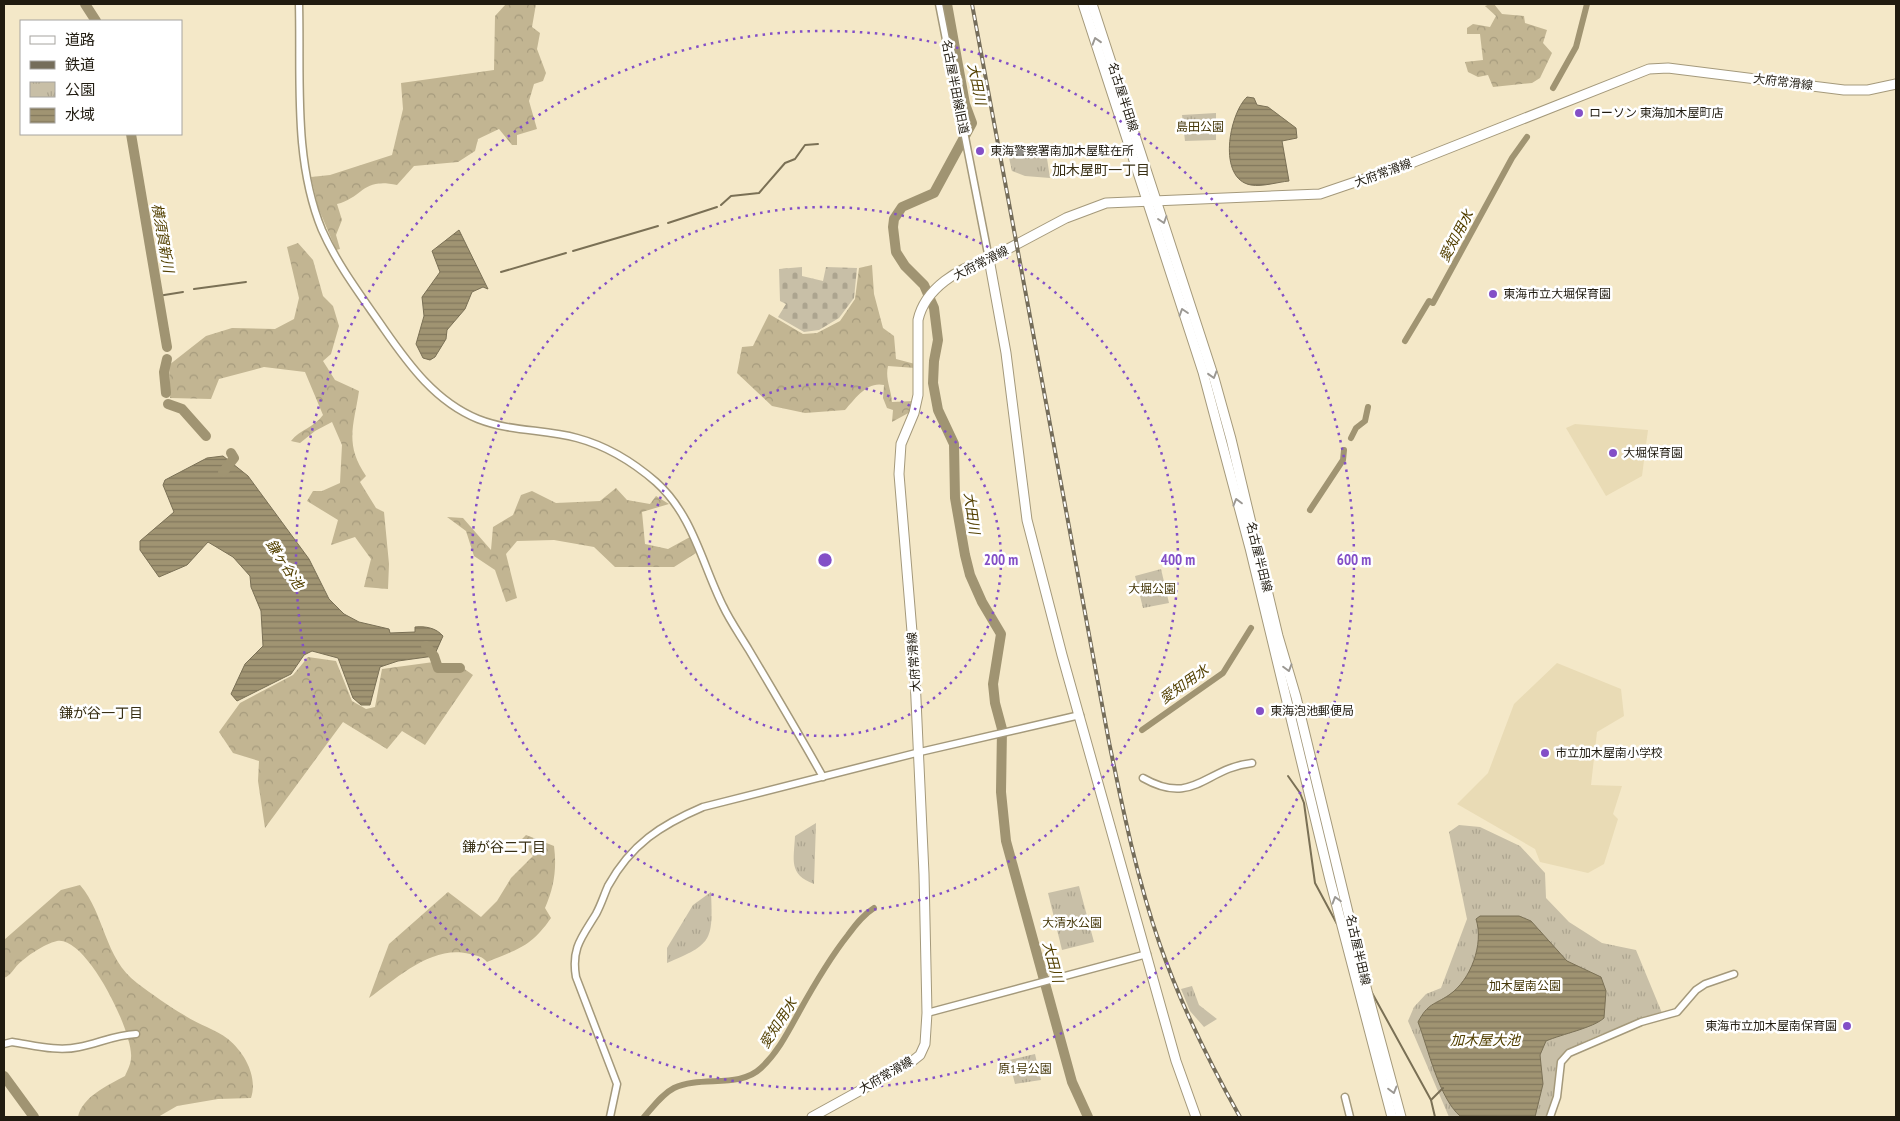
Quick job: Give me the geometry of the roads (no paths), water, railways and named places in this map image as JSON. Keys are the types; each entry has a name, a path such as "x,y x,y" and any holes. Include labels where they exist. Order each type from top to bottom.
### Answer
{"main road":[{"name":"名古屋半田線","path":"1083,4 1152,201 1231,439 1278,636 1296,696 1368,995 1401,1117"},
{"name":"名古屋半田線","path":"1092,4 1203,372 1250,548 1264,611 1392,1117"},
{"name":"大府常滑線","path":"812,1117 920,1055 925,1044 927,1013 920,752 899,474 901,444 914,413 918,395 918,320 926,300 936,287 975,264 989,259 1066,218 1092,207 1127,201 1320,194 1414,162 1648,69 1668,68 1844,90 1868,90 1896,84"},
{"path":"989,259 1006,353 1027,520 1176,1060 1196,1117"}],"street":[{"path":"299,4 302,138 305,172 321,228 350,281 397,349 425,384 465,413 494,425 522,431 576,437 605,447 633,463 659,484 683,514 691,528 708,575 723,606 823,777"},
{"name":"名古屋半田線旧道","path":"939,4 989,259"},
{"path":"610,1117 617,1084 576,977 572,960 580,940 613,879 641,843 671,821 703,807 920,752 1080,715"},
{"path":"1143,778 1158,786 1182,789 1203,783 1225,770 1252,763"},
{"path":"927,1013 1147,954"},
{"path":"1550,1117 1557,1097 1561,1062 1569,1053 1641,1022 1676,1012 1696,990 1705,984 1734,974"},
{"path":"4,1044 12,1042 63,1049 91,1044 119,1035 136,1034"},
{"path":"1345,1097 1350,1117"}],"water":[{"path":"1247,97 1254,98 1257,105 1268,107 1296,128 1297,138 1282,141 1289,181 1251,185 1240,180 1234,171 1230,159 1231,131 1235,117"},
{"path":"459,230 488,289 483,287 472,292 465,309 447,330 446,339 435,357 430,360 423,358 416,344 424,316 422,297 440,272 432,251"},
{"path":"223,456 248,476 309,559 329,599 344,614 359,622 389,629 390,633 415,632 415,627 434,629 443,636 434,656 398,661 380,667 370,705 361,705 353,698 338,658 312,651 304,655 291,674 237,701 231,694 245,664 263,646 261,611 251,587 250,576 233,557 208,542 187,565 159,577 140,550 140,541 174,512 163,485 165,480 207,458"},
{"name":"加木屋大池","path":"1480,916 1519,916 1531,921 1567,961 1601,977 1606,991 1604,1018 1585,1028 1546,1041 1540,1055 1543,1084 1535,1117 1460,1116 1453,1108 1440,1085 1418,1022 1428,1008 1449,995 1464,980 1474,961 1477,950 1478,929 1476,919"}],"waterway":[{"name":"横須賀新川","path":"85,4 95,20"},
{"name":"大田川","path":"947,4 965,104 972,123 934,193 902,207 894,219 896,252 905,266 924,285 934,308 938,340 934,361 933,383 938,410 954,444 955,498 965,555 970,575 982,602 1001,634 993,684 995,703 1002,729 1001,792 1006,841 1072,1082 1088,1117"},
{"name":"愛知用水","path":"1553,88 1576,47 1587,4"},
{"name":"横須賀新川","path":"131,135 167,347"},
{"name":"愛知用水","path":"1405,341 1429,301 1433,303 1512,158 1527,137"},
{"path":"721,205 731,196 759,193 785,163 795,159 805,145 818,144"},
{"path":"668,223 717,207"},
{"path":"573,251 658,226"},
{"path":"501,272 566,253"},
{"path":"194,289 246,282"},
{"path":"158,296 183,292"},
{"name":"横須賀新川","path":"166,393 164,372 167,359"},
{"name":"横須賀新川","path":"168,404 182,409 206,436"},
{"name":"愛知用水","path":"1351,438 1356,428 1365,421 1368,407"},
{"name":"愛知用水","path":"1310,510 1343,460 1344,450"},
{"name":"鎌ヶ谷池","path":"223,472 234,458 231,453"},
{"name":"愛知用水","path":"1142,730 1223,673 1251,628"},
{"name":"鎌ヶ谷池","path":"426,646 434,656 438,668 460,668"},
{"path":"1288,776 1300,793 1304,803 1315,883 1337,924"},
{"name":"愛知用水","path":"644,1117 662,1097 674,1088 696,1082 742,1078 761,1068 782,1042 834,953 857,923 874,908"},
{"path":"1371,991 1431,1100 1435,1117"},
{"path":"4,1076 34,1117"},
{"path":"1431,1100 1443,1088"}],"railway":[{"path":"972,4 1109,742 1131,844 1144,895 1177,989 1217,1075 1240,1117"}],"place":[{"name":"ローソン 東海加木屋町店","path":"1579,113"},
{"name":"東海警察署南加木屋駐在所","path":"980,151"},
{"name":"東海市立大堀保育園","path":"1493,294"},
{"name":"大堀保育園","path":"1613,453"},
{"name":"東海泡池郵便局","path":"1260,711"},
{"name":"市立加木屋南小学校","path":"1545,753"},
{"name":"東海市立加木屋南保育園","path":"1847,1026"}],"district":[{"name":"加木屋町一丁目","path":"1101,170"},
{"name":"鎌が谷一丁目","path":"101,713"},
{"name":"鎌が谷二丁目","path":"504,847"}],"park label":[{"name":"島田公園","path":"1200,127"},
{"name":"大堀公園","path":"1152,589"},
{"name":"大清水公園","path":"1072,923"},
{"name":"加木屋南公園","path":"1525,986"},
{"name":"原1号公園","path":"1025,1069"}]}
